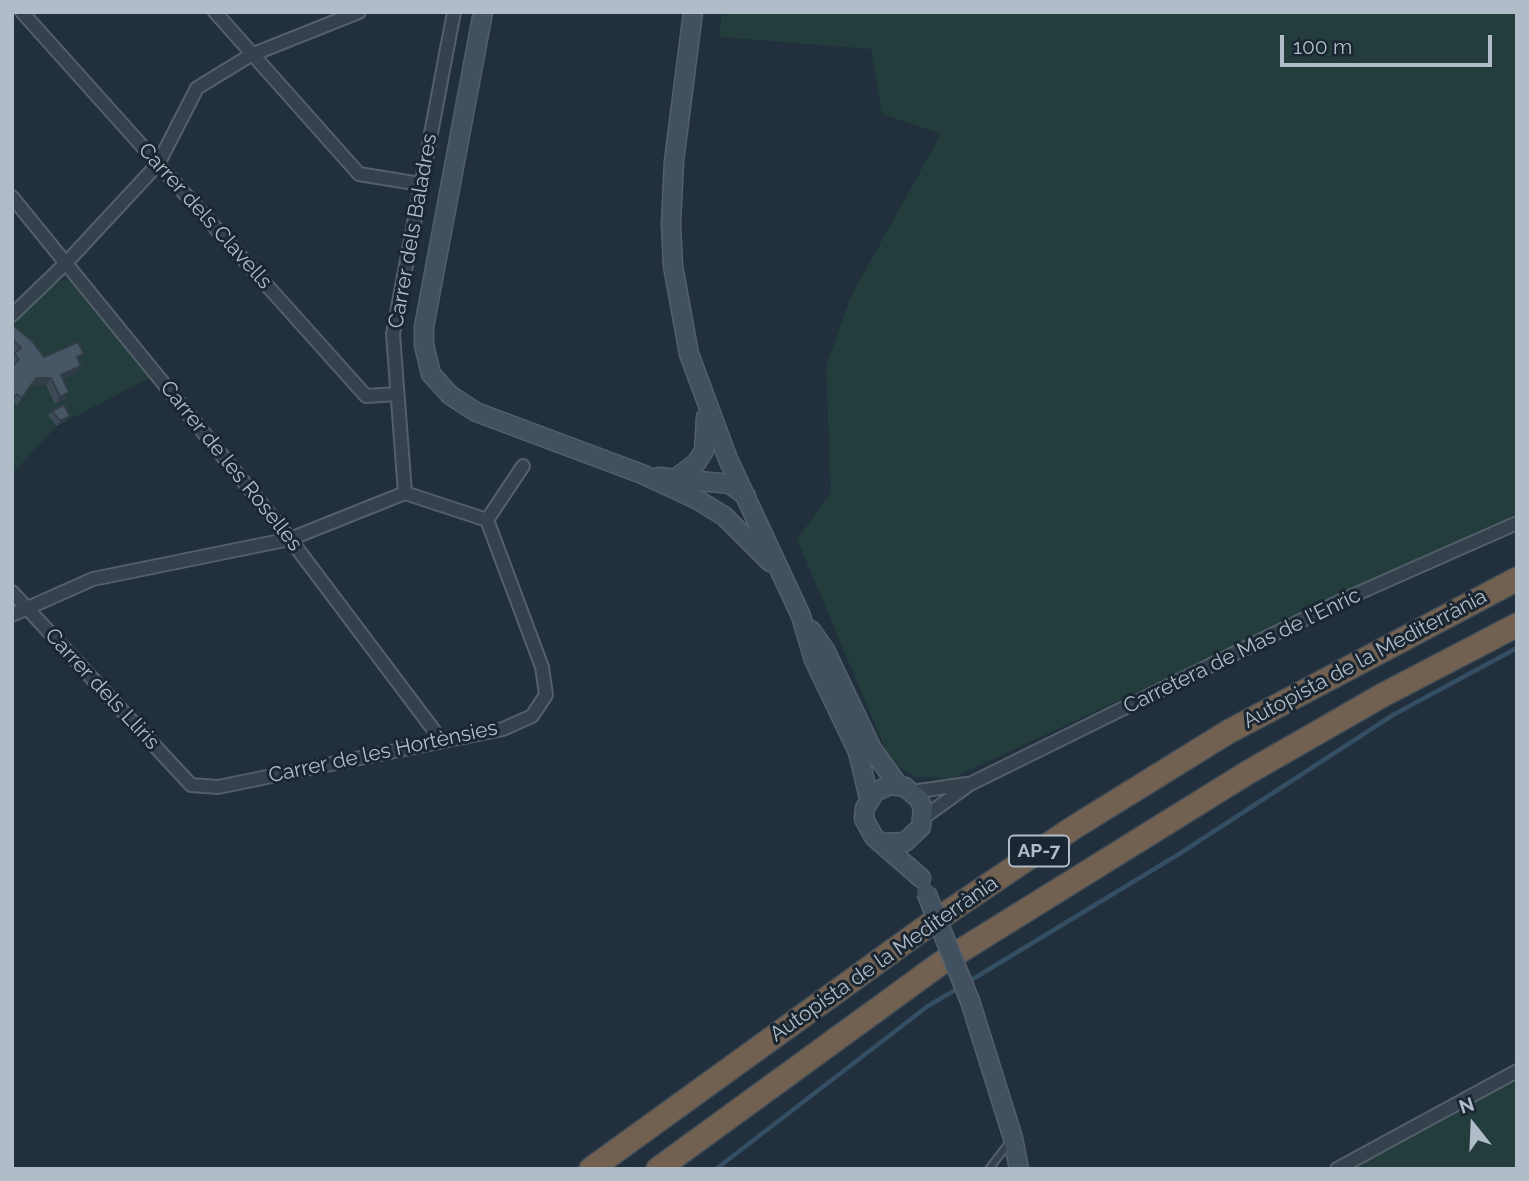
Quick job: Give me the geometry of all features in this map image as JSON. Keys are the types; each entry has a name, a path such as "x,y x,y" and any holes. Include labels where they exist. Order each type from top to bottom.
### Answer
{"highway":[{"name":"Autopista de la Mediterrània","path":"591,1169 923,929 1073,828 1228,732 1517,579"},
{"name":"Autopista de la Mediterrània","path":"658,1169 941,963 1247,773 1383,695 1517,625"}],"main road":[{"path":"483,12 424,327 424,345 431,374 450,395 476,412 642,474 698,500 724,516 780,573"},
{"path":"693,12 674,161 671,223 673,266 681,317 705,403 780,573 801,616 825,650 872,749 923,808 920,827 924,885 970,1001 1013,1139 1019,1169"},
{"path":"676,479 687,473 704,451 708,431 705,403"},
{"path":"642,474 730,484 747,496"},
{"path":"801,616 814,660 858,752 869,798 864,818 874,837 924,885"},
{"path":"869,798 883,787 905,788"},
{"path":"883,843 905,842 920,827"}],"street":[{"name":"Carrer dels Clavells","path":"22,12 366,396 397,394"},
{"path":"215,12 359,174 420,184"},
{"path":"12,315 68,262 158,164 197,88 251,55 359,12"},
{"name":"Carrer dels Baladres","path":"405,493 393,334 454,12"},
{"name":"Carrer de les Roselles","path":"12,197 68,262 290,539 442,741"},
{"path":"12,615 93,579 290,539 405,493 487,520 523,466"},
{"name":"Carrer de les Hortènsies","path":"191,785 218,787 503,729 532,716 546,695 542,667 487,520"},
{"name":"Carretera de Mas de l'Enric","path":"970,784 1345,600 1517,523"},
{"name":"Carrer dels Lliris","path":"12,592 191,785"},
{"path":"905,788 970,784"},
{"path":"920,827 970,784"},
{"path":"1336,1169 1517,1071"}],"lane":[{"path":"989,1169 1013,1139"}],"green space":[{"path":"722,12 1517,12 1517,514 953,778 914,777 890,760 797,539 831,493 826,366 851,296 941,134 882,114 871,49 719,37"},
{"path":"71,281 151,377 57,426 12,474 12,324 56,282"},
{"path":"1517,1074 1517,1169 1333,1169"}],"building":[{"path":"12,327 32,341 44,357 78,342 84,354 77,357 81,366 61,375 69,392 60,397 51,378 36,378 22,398 17,394 12,400 12,366 19,360 14,353 21,348 12,339"},
{"path":"64,405 70,416 60,421 52,411"}],"waterway":[{"path":"968,982 1179,854 1393,715 1517,648"},
{"path":"716,1169 928,1006 960,987"}]}
